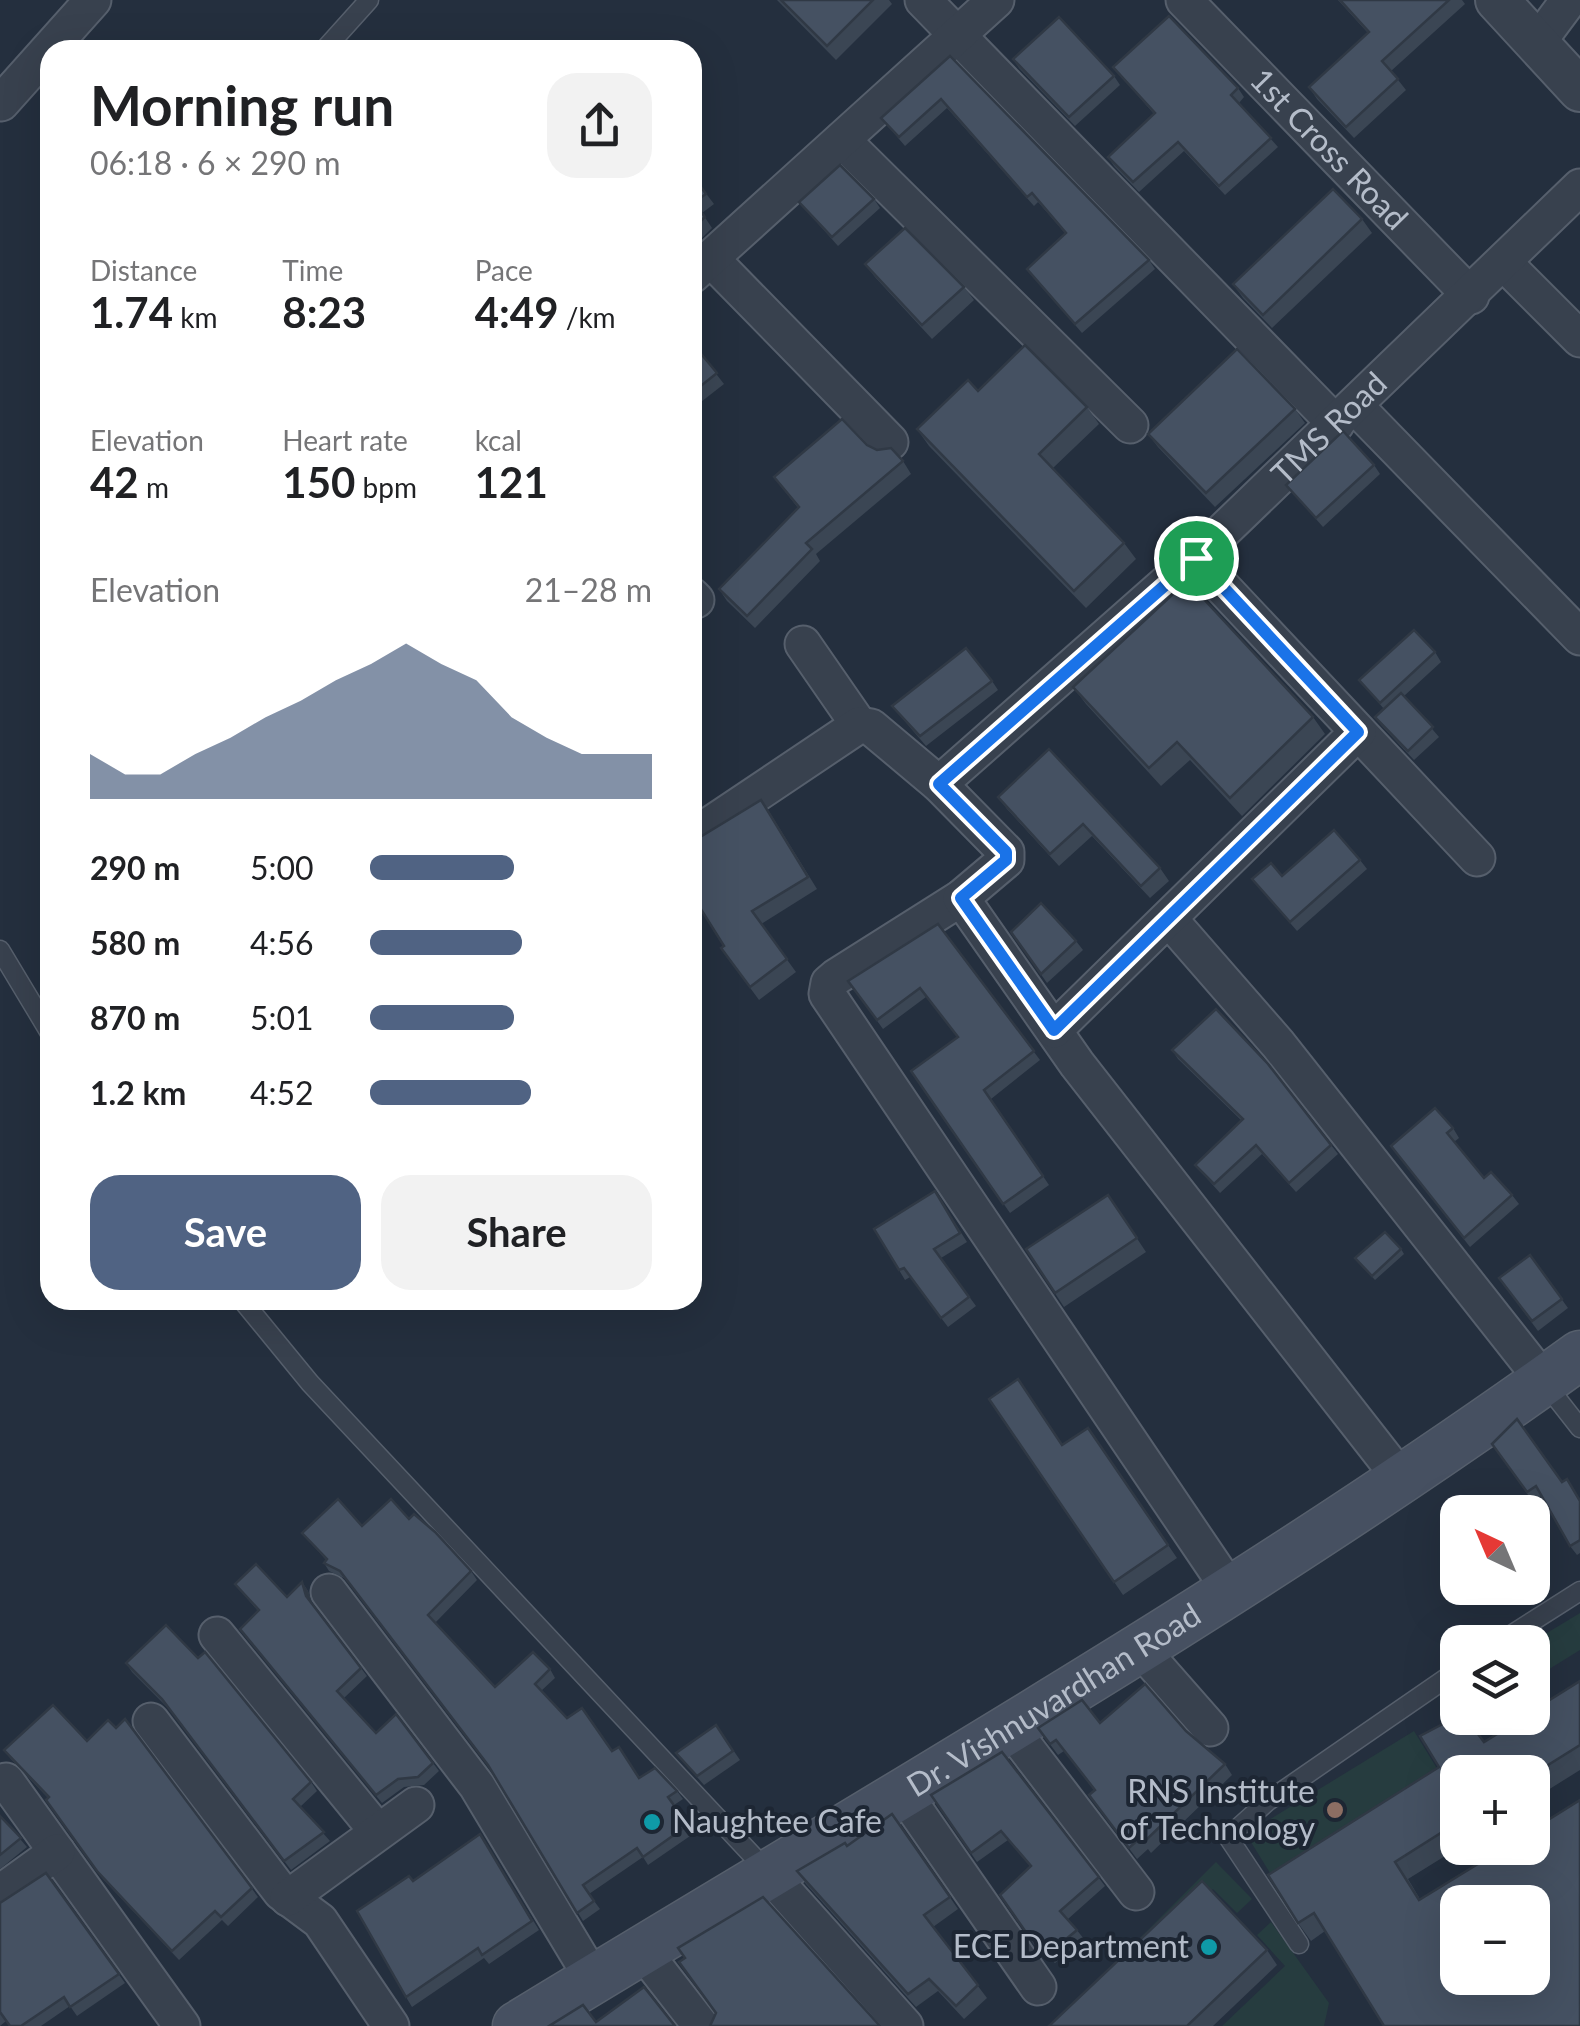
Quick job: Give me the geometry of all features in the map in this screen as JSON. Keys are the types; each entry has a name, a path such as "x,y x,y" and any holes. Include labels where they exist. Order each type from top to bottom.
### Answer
{"main road":[{"name":"Dr. Vishnuvardhan Road","path":"517,2026 1230,1590 1402,1480 1562,1368"}],"street":[{"path":"58,40 93,0"},
{"path":"923,0 1346,415 1580,638"},
{"path":"890,442 702,267 996,0"},
{"name":"1st Cross Road","path":"1184,0 1471,296"},
{"path":"1498,0 1580,90"},
{"path":"1537,43 1569,0"},
{"path":"1,104 40,60"},
{"path":"842,140 1130,425"},
{"name":"TMS Road","path":"939,784 1196,558 1580,187"},
{"path":"1504,263 1580,339"},
{"path":"1196,558 1477,858"},
{"path":"803,644 859,725"},
{"path":"702,830 859,725 871,727 939,784 1008,856 961,898 836,977 828,994 1230,1590"},
{"path":"1054,1030 1358,732"},
{"path":"961,898 1054,1030 1402,1480"},
{"path":"1169,919 1562,1368"},
{"path":"329,1592 477,1786 593,1980"},
{"path":"217,1634 378,1832"},
{"path":"1138,1646 1210,1728"},
{"path":"151,1720 288,1898 320,1921 391,2026"},
{"path":"1009,1726 1136,1892"},
{"path":"6,1781 182,2026"},
{"path":"902,1791 1038,1988"},
{"path":"288,1898 416,1804"},
{"path":"0,1893 57,1852"},
{"path":"768,1872 906,2026"},
{"path":"642,1950 701,2026"}],"lane":[{"path":"333,40 370,0"},
{"path":"0,950 40,1016"},
{"path":"250,1310 310,1383 768,1872"},
{"path":"1562,1368 1580,1428"},
{"path":"1527,1625 1580,1591"},
{"path":"1299,1944 1228,1837 1268,1801 1440,1682"}],"green space":[{"path":"1580,1613 1580,1650 1550,1669 1550,1631"},
{"path":"1414,1731 1440,1773 1440,1787 1278,1886 1246,1834"},
{"path":"1216,1862 1252,1899 1237,1913 1213,1889 1100,1997 1091,1987"},
{"path":"1271,1922 1329,2003 1324,2026 1222,2026 1285,1966 1257,1935"}],"building":[{"path":"781,0 873,0 827,46"},
{"path":"1340,0 1449,0 1382,61 1398,79 1346,127 1309,87 1369,32"},
{"path":"1169,16 1238,88 1231,95 1271,138 1219,186 1178,142 1133,182 1108,157 1155,113 1113,67"},
{"path":"1059,17 1114,76 1069,117 1013,59"},
{"path":"950,56 1149,260 1075,324 1027,269 1066,233 1032,193 1027,197 941,99 899,137 881,118"},
{"path":"840,165 874,199 832,237 799,202"},
{"path":"1333,189 1362,219 1263,315 1233,284"},
{"path":"905,228 964,287 922,325 865,264"},
{"path":"1025,345 1087,407 1039,454 1124,543 1074,591 917,429 968,380 978,391"},
{"path":"1237,349 1295,409 1206,493 1148,434"},
{"path":"702,355 717,373 702,385"},
{"path":"842,419 867,445 877,450 891,448 903,461 806,543 812,549 747,616 719,589 799,507 774,477"},
{"path":"1343,431 1374,465 1316,518 1286,485"},
{"path":"1187,581 1313,717 1230,798 1177,742 1149,768 1073,687"},
{"path":"1414,630 1435,652 1380,703 1359,680"},
{"path":"966,648 992,681 920,736 892,706"},
{"path":"1401,693 1433,727 1408,751 1375,717"},
{"path":"1049,749 1160,868 1141,886 1083,824 1050,854 998,797"},
{"path":"761,800 808,877 752,911 787,959 750,987 721,948 724,946 702,911 702,836"},
{"path":"1334,830 1360,860 1290,922 1252,879 1271,863 1282,876"},
{"path":"1041,903 1076,941 1041,974 1011,932"},
{"path":"938,924 1034,1051 984,1090 1043,1176 1003,1204 911,1071 958,1037 920,988 877,1020 848,981"},
{"path":"1216,1009 1268,1064 1331,1145 1289,1183 1256,1145 1214,1184 1195,1165 1243,1119 1172,1050"},
{"path":"1435,1108 1453,1128 1447,1133 1484,1178 1491,1172 1512,1195 1464,1238 1391,1146"},
{"path":"935,1191 960,1233 934,1249 969,1297 941,1318 904,1268 899,1270 874,1229"},
{"path":"1108,1195 1137,1238 1055,1293 1026,1249"},
{"path":"1385,1232 1401,1249 1372,1276 1355,1258"},
{"path":"1530,1255 1562,1299 1532,1321 1499,1278"},
{"path":"1018,1379 1062,1445 1088,1428 1168,1545 1114,1582 989,1399"},
{"path":"1517,1419 1562,1482 1567,1479 1580,1501 1580,1540 1570,1546 1550,1511 1550,1495 1541,1495 1536,1486 1527,1492 1492,1444"},
{"path":"338,1499 362,1526 391,1499 409,1519 414,1514 435,1532 471,1571 428,1615 495,1687 533,1652 550,1669 535,1684 567,1718 582,1708 612,1751 619,1747 639,1778 655,1768 677,1791 668,1797 688,1825 643,1857 637,1848 583,1885 594,1901 577,1913 488,1765 340,1571 324,1563 327,1559 302,1533"},
{"path":"256,1564 287,1597 302,1582 306,1596 361,1668 337,1691 376,1733 396,1714 433,1763 418,1777 398,1779 376,1795 240,1629 259,1610 235,1584"},
{"path":"166,1625 198,1658 205,1652 311,1782 293,1799 324,1832 284,1861 162,1699 126,1663"},
{"path":"1580,1681 1580,1745 1550,1764 1550,1755 1440,1755 1440,1833 1395,1862 1419,1900 1440,1887 1440,1995 1550,1995 1550,1885 1444,1885 1476,1865 1550,1865 1550,1819 1580,1800 1580,2026 1384,2026 1314,1913 1298,1923 1268,1875 1439,1767 1420,1736 1440,1725 1440,1735 1479,1735 1484,1742 1495,1735 1550,1735 1550,1700"},
{"path":"1145,1684 1186,1731 1225,1764 1144,1842 1140,1838 1129,1848 1089,1795 1095,1790 1056,1740 1050,1744 1038,1728 1082,1700 1100,1723"},
{"path":"53,1705 87,1741 108,1720 116,1728 125,1719 252,1888 221,1917 215,1911 172,1951 97,1871 46,1800 49,1797 4,1750"},
{"path":"716,1725 733,1751 697,1776 676,1753"},
{"path":"1002,1752 1099,1877 1060,1911 1077,1930 1048,1954 1030,1938 1000,1895 1031,1866 1001,1831 971,1853 931,1795"},
{"path":"892,1814 950,1897 924,1915 978,1985 956,2006 929,1979 908,1994 797,1871 845,1843 847,1846"},
{"path":"0,1816 21,1838 0,1855"},
{"path":"480,1834 532,1921 482,1955 478,1948 406,1997 357,1911 409,1876 413,1881"},
{"path":"46,1873 119,1974 70,2007 64,1997 21,2026 10,2026 0,2012 0,1903"},
{"name":"ECE Department","path":"1202,1881 1267,1950 1187,2026 1049,2026"},
{"path":"763,1897 880,2026 710,2026 716,2013 679,1962 685,1958 678,1948"},
{"path":"644,1987 675,2026 549,2026 583,2005 596,2022"}],"place":[{"name":"RNS Institute of Technology","path":"1335,1810"},
{"name":"Naughtee Cafe","path":"652,1822"},
{"name":"ECE Department","path":"1209,1947"}],"route":[{"path":"1196,558 1358,732 1054,1030 961,898 1008,856 939,784 1196,558"}]}
